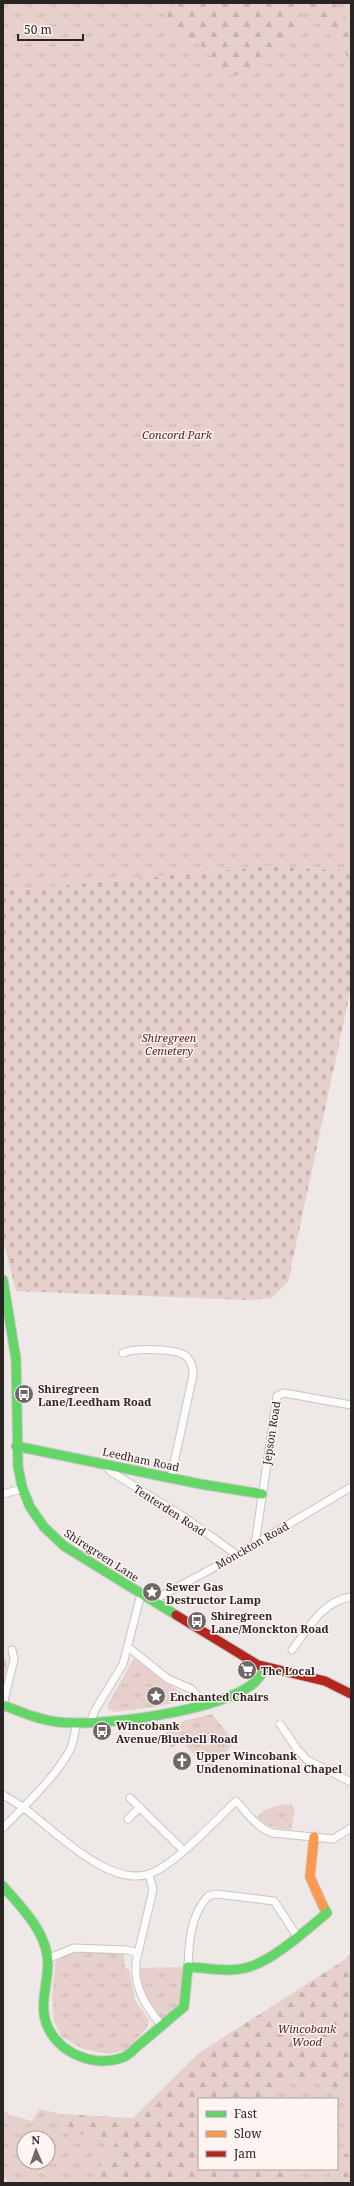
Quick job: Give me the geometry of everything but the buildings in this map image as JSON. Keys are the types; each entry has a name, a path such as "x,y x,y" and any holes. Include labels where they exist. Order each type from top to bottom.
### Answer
{"street":[{"name":"Shiregreen Lane","path":"3,1280 15,1349 16,1446 18,1474 22,1489 33,1512 49,1534 64,1546 152,1601 266,1669 325,1681 351,1694"},
{"path":"123,1353 139,1349 177,1352 187,1357 190,1363 193,1375 171,1477"},
{"name":"Jepson Road","path":"255,1544 278,1396 284,1393 351,1405"},
{"name":"Leedham Road","path":"16,1446 262,1494"},
{"name":"Tenterden Road","path":"105,1463 110,1471 187,1519 237,1555"},
{"name":"Monckton Road","path":"152,1601 237,1555 351,1486"},
{"path":"3,1494 22,1489"},
{"path":"90,1723 95,1710 123,1664 128,1647 134,1614 141,1594"},
{"path":"292,1650 320,1614 334,1601 351,1597"},
{"path":"128,1647 168,1679 191,1689 205,1704"},
{"path":"12,1650 14,1659 3,1705 45,1720 76,1723 158,1716 205,1704 235,1692 257,1680 263,1675 266,1669"},
{"path":"3,1828 51,1776 70,1751 74,1740 76,1723"},
{"path":"280,1724 297,1749 307,1760 351,1782"},
{"path":"3,1795 23,1807 77,1851 99,1865 115,1872 135,1875 149,1874 167,1864 236,1801 253,1820 267,1831 333,1839 351,1828"},
{"path":"130,1798 183,1850"},
{"path":"128,1820 140,1807"},
{"path":"188,1967 235,1969 251,1966 297,1936 327,1913 311,1887 309,1876 314,1837"},
{"path":"149,1874 153,1890 135,1968 138,1989 149,2010 161,2025"},
{"path":"3,1886 34,1923 42,1938 49,1970 44,2014 47,2027 54,2039 74,2054 84,2059 114,2061 125,2057 184,2007 189,1941 194,1918 208,1896 216,1894 274,1901 297,1936"},
{"path":"47,1959 74,1948 127,1950 138,1953"}],"green space":[{"name":"Concord Park","path":"3,3 351,3 351,871 268,866 3,891"},
{"path":"174,3 302,3 301,16 293,40 241,76 219,68 197,41 183,38 167,26 168,13"},
{"path":"306,3 334,3 351,23 351,61"},
{"name":"Shiregreen Cemetery","path":"268,866 351,871 351,988 288,1282 272,1298 248,1300 16,1291 3,1240 3,891"},
{"path":"3,1657 6,1659 7,1665 3,1683"},
{"path":"134,1658 172,1687 188,1696 189,1699 155,1707 114,1712 108,1709 108,1704"},
{"path":"212,1714 235,1742 209,1770 182,1742 171,1748 164,1726"},
{"path":"284,1804 291,1805 295,1809 291,1830 272,1827 257,1817 264,1810"},
{"path":"80,1950 124,1954 125,1968 129,1969 135,2000 149,2020 147,2028 126,2050 108,2054 83,2049 62,2037 54,2021 52,1996 56,1961 65,1955"},
{"name":"Wincobank Wood","path":"351,1953 351,2080 334,2095 316,2078 299,2078 266,2094 264,2098 198,2098 198,2170 283,2170 286,2172 279,2183 92,2183 116,2142 65,2131 61,2114 133,2118 199,2053 344,1960"},
{"path":"188,1967 184,2007 161,2025 149,2010 135,1968"},
{"path":"299,2078 316,2078 334,2095 351,2080 351,2149 338,2165 338,2098 264,2098 266,2094"},
{"path":"40,2109 61,2114 65,2131 116,2142 92,2183 9,2183 3,2177 3,2110 10,2115 32,2121"},
{"path":"351,2149 351,2183 327,2183 334,2170 338,2170 338,2164 342,2157"},
{"path":"283,2170 334,2170 327,2183 279,2183 286,2172"}],"traffic: fast":[{"path":"3,1280 16,1359 18,1466 22,1487 30,1507 44,1527 64,1546 176,1615"},
{"path":"16,1446 200,1484 262,1494"},
{"path":"3,1705 37,1718 58,1722 102,1722 160,1715 215,1702 238,1693 254,1683 266,1669"},
{"path":"3,1886 30,1917 44,1944 47,1954 48,1969 43,2006 48,2026 54,2037 74,2054 98,2061 111,2060 126,2056 184,2007 188,1967 234,1970 259,1963 280,1951 327,1913 323,1906"}],"traffic: slow":[{"path":"314,1837 310,1877 323,1906"}],"traffic: jam":[{"path":"176,1615 258,1665 325,1681 351,1694"}],"place":[{"name":"Shiregreen Lane/Leedham Road","path":"24,1394"},
{"name":"Sewer Gas Destructor Lamp","path":"152,1592"},
{"name":"Shiregreen Lane/Monckton Road","path":"197,1621"},
{"name":"The Local","path":"247,1670"},
{"name":"Enchanted Chairs","path":"156,1696"},
{"name":"Wincobank Avenue/Bluebell Road","path":"102,1731"},
{"name":"Upper Wincobank Undenominational Chapel","path":"182,1761"}]}
